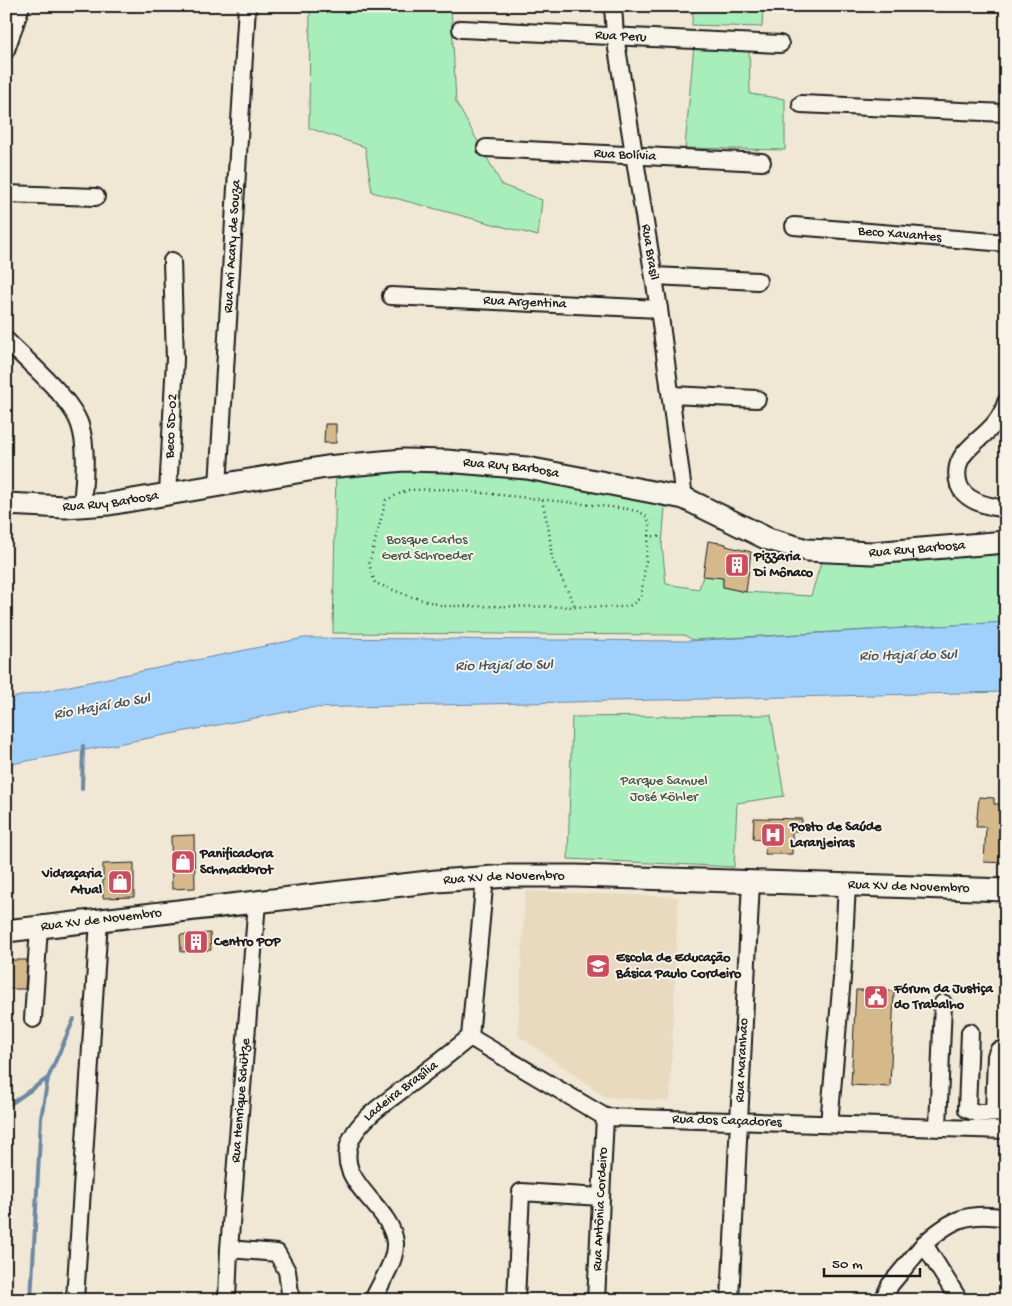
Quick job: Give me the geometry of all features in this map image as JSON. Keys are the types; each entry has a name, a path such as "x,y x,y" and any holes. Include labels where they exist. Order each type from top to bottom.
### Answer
{"main road":[{"name":"Rua Ruy Barbosa","path":"6,504 82,506 218,486 326,466 404,460 446,461 527,468 684,498 768,539 807,550 872,553 1006,542"},
{"name":"Rua XV de Novembro","path":"6,931 485,877 576,876 1006,890"}],"street":[{"path":"6,50 21,6"},
{"name":"Rua Ari Acary de Souza","path":"218,486 247,6"},
{"name":"Rua Brasil","path":"613,6 615,36 659,309 684,498"},
{"name":"Rua Peru","path":"461,29 780,44"},
{"path":"801,104 1006,113"},
{"name":"Rua Bolívia","path":"486,148 762,162"},
{"path":"6,194 96,197"},
{"name":"Beco Xavantes","path":"794,226 1006,243"},
{"name":"Beco SD-02","path":"168,494 175,359 172,261"},
{"path":"654,276 758,281"},
{"name":"Rua Argentina","path":"391,296 659,309"},
{"path":"6,340 59,393 73,410 80,424 84,464 82,506"},
{"path":"671,395 757,399"},
{"path":"1006,402 998,422 966,451 958,461 956,474 961,489 971,498 1006,509"},
{"path":"470,1037 485,877"},
{"name":"Rua Maranhão","path":"730,1300 751,882"},
{"path":"829,1124 847,885"},
{"name":"Rua Henrique Schütze","path":"227,1300 229,1249 257,902"},
{"path":"75,1300 99,920"},
{"path":"34,1019 39,927"},
{"path":"938,1128 943,1003"},
{"path":"970,1032 967,1109 977,1113 1000,1113 996,1056 998,1051 1006,1049"},
{"name":"Rua dos Caçadores","path":"470,1037 605,1117 1006,1130"},
{"name":"Ladeira Brasília","path":"373,1300 392,1260 395,1241 387,1223 353,1176 349,1165 348,1147 355,1133 371,1115 470,1037"},
{"path":"941,1067 968,1067"},
{"name":"Rua Antônia Cordeiro","path":"596,1300 605,1117"},
{"path":"516,1300 521,1192 601,1197"},
{"path":"883,1300 895,1279 924,1244 948,1223 963,1217 980,1215 1006,1218"},
{"path":"924,1244 959,1300"},
{"path":"229,1249 277,1253 287,1271 291,1300"}],"path":[{"path":"448,489 542,500 644,512 648,518 649,536 641,597 632,604 620,607 444,606 409,596 375,583 369,564 386,500 408,490 448,489"},
{"path":"542,500 549,531 552,559 576,606"},
{"path":"649,536 663,537"}],"shaded area":[{"name":"Escola de Educação Básica Paulo Cordeiro","path":"525,891 678,897 670,1101 606,1097 518,1035"}],"green space":[{"path":"310,6 451,6 456,102 502,185 542,200 538,236 372,192 365,147 309,128"},
{"path":"693,6 763,6 762,27 692,25"},
{"path":"694,44 749,44 750,94 785,99 785,150 685,148"},
{"name":"Bosque Carlos Gerd Schroeder","path":"403,463 599,485 665,507 662,545 666,584 699,589 703,576 723,578 723,587 746,592 811,596 822,559 1006,551 1006,622 693,640 684,635 333,633 336,467"},
{"name":"Parque Samuel José Köhler","path":"771,715 784,796 737,803 734,867 568,859 572,717"}],"water":[{"name":"Rio Itajaí do Sul","path":"1006,622 1006,692 308,708 6,765 6,699 304,638 688,641"}],"building":[{"path":"325,424 336,424 336,443 324,443"},
{"path":"708,541 726,544 726,546 751,552 746,592 723,587 723,578 703,576"},
{"path":"979,797 994,798 994,804 1006,804 1006,863 984,862 986,827 976,827"},
{"name":"Posto de Saúde Laranjeiras","path":"754,818 802,819 801,831 792,831 792,854 765,854 766,840 753,839"},
{"name":"Panificadora Schmackbrot","path":"194,835 195,888 172,889 171,836"},
{"path":"134,863 134,897 103,898 103,864"},
{"name":"Centro POP","path":"210,933 211,950 181,952 180,935"},
{"path":"6,960 27,960 25,989 6,989"},
{"path":"856,990 894,991 890,1087 851,1085"}],"waterway":[{"path":"82,789 83,746"},
{"path":"6,1107 48,1078 74,1019"},
{"path":"31,1300 41,1118 48,1078"}],"place":[{"name":"Pizzaria Di Mônaco","path":"737,565"},
{"name":"Posto de Saúde Laranjeiras","path":"773,835"},
{"name":"Panificadora Schmackbrot","path":"183,862"},
{"name":"Vidraçaria Atual","path":"120,882"},
{"name":"Centro POP","path":"196,942"},
{"name":"Escola de Educação Básica Paulo Cordeiro","path":"598,966"},
{"name":"Fórum da Justiça do Trabalho","path":"876,997"}]}
